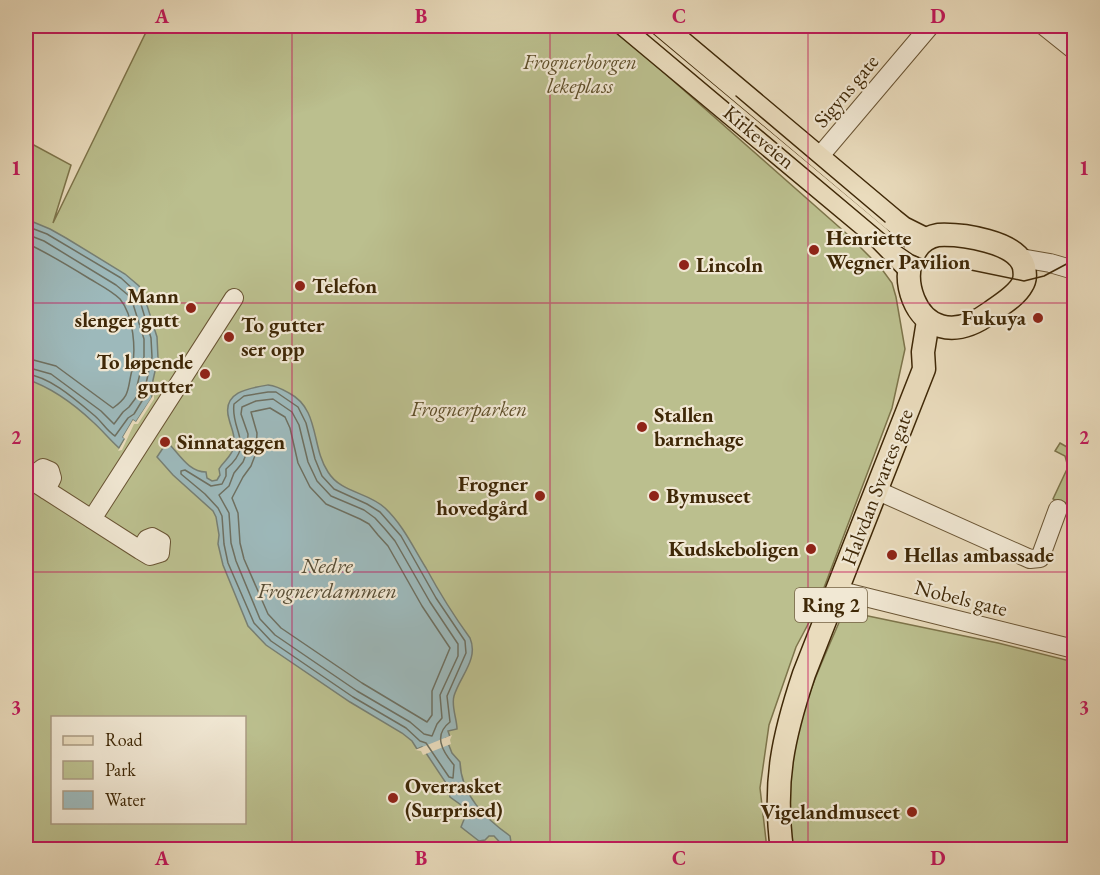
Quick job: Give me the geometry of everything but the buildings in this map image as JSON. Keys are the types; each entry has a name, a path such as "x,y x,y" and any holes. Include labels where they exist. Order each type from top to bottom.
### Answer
{"main road":[{"name":"Kirkeveien","path":"626,26 891,249 909,268"},
{"path":"662,26 903,228 926,238 947,235 976,239 1010,249 1023,268 1022,286 985,317 964,327 952,329 938,326 928,321 913,294 909,268 914,251 926,238"},
{"name":"Halvdan Svartes gate","path":"782,849 778,822 778,794 783,742 804,674 924,369 923,352 928,321"},
{"name":"Halvdan Svartes gate","path":"924,369 934,360 952,329"}],"street":[{"name":"Sigyns gate","path":"819,157 930,26"},
{"path":"1044,26 1074,50"},
{"path":"1023,268 1036,276 1066,268 1074,256"},
{"path":"93,519 234,298"},
{"path":"46,490 140,550"},
{"path":"876,490 1030,559 1040,558 1058,509"},
{"name":"Nobels gate","path":"837,590 1074,649"}],"green space":[{"name":"Frognerparken","path":"149,26 611,26 847,234 881,268 892,283 905,349 892,408 814,613 796,647 769,725 760,788 767,849 26,849 26,143 71,165 53,223"},
{"path":"1060,443 1074,451 1074,509 1053,499 1068,467 1065,456 1055,451"},
{"path":"844,611 998,643 1074,662 1074,849 794,850 788,818 791,757 808,697"}],"water":[{"path":"26,219 50,229 125,274 139,286 145,299 157,337 158,358 151,389 152,398 136,422 133,420 119,448 70,403 53,391 26,379"},
{"name":"Nedre Frognerdammen","path":"268,385 289,393 306,409 323,462 333,479 378,503 397,522 470,638 472,653 453,700 457,729 448,731 450,737 446,738 452,753 460,762 461,774 470,795 483,813 510,836 512,849 506,849 494,836 479,841 461,827 465,817 461,805 450,797 446,783 422,747 417,749 412,741 402,733 350,702 266,645 248,626 223,565 218,544 216,517 213,511 173,475 157,457 167,442 194,469 206,472 207,478 212,481 217,480 220,475 219,469 232,453 234,446 234,435 229,419 229,403 238,393"}],"pier":[{"path":"154,394 154,399 138,424 134,424 122,450 118,451 133,420 136,422"},
{"path":"452,735 451,744 423,755 421,751 415,750"}],"tram line":[{"path":"637,26 894,242 913,255 927,261 1024,281 1044,276 1074,260"},
{"path":"736,96 885,222"}],"place":[{"name":"Henriette Wegner Pavilion","path":"814,250"},
{"name":"Lincoln","path":"684,265"},
{"name":"Telefon","path":"300,286"},
{"name":"Mann slenger gutt","path":"191,308"},
{"name":"Fukuya","path":"1038,318"},
{"name":"To gutter ser opp","path":"229,337"},
{"name":"To løpende gutter","path":"205,374"},
{"name":"Stallen barnehage","path":"642,427"},
{"name":"Sinnataggen","path":"165,442"},
{"name":"Frogner hovedgård","path":"540,496"},
{"name":"Bymuseet","path":"654,496"},
{"name":"Kudskeboligen","path":"811,549"},
{"name":"Hellas ambassade","path":"892,555"},
{"name":"Overrasket (Surprised)","path":"393,798"},
{"name":"Vigelandmuseet","path":"912,812"}],"park label":[{"name":"Frognerborgen lekeplass","path":"580,74"}]}
